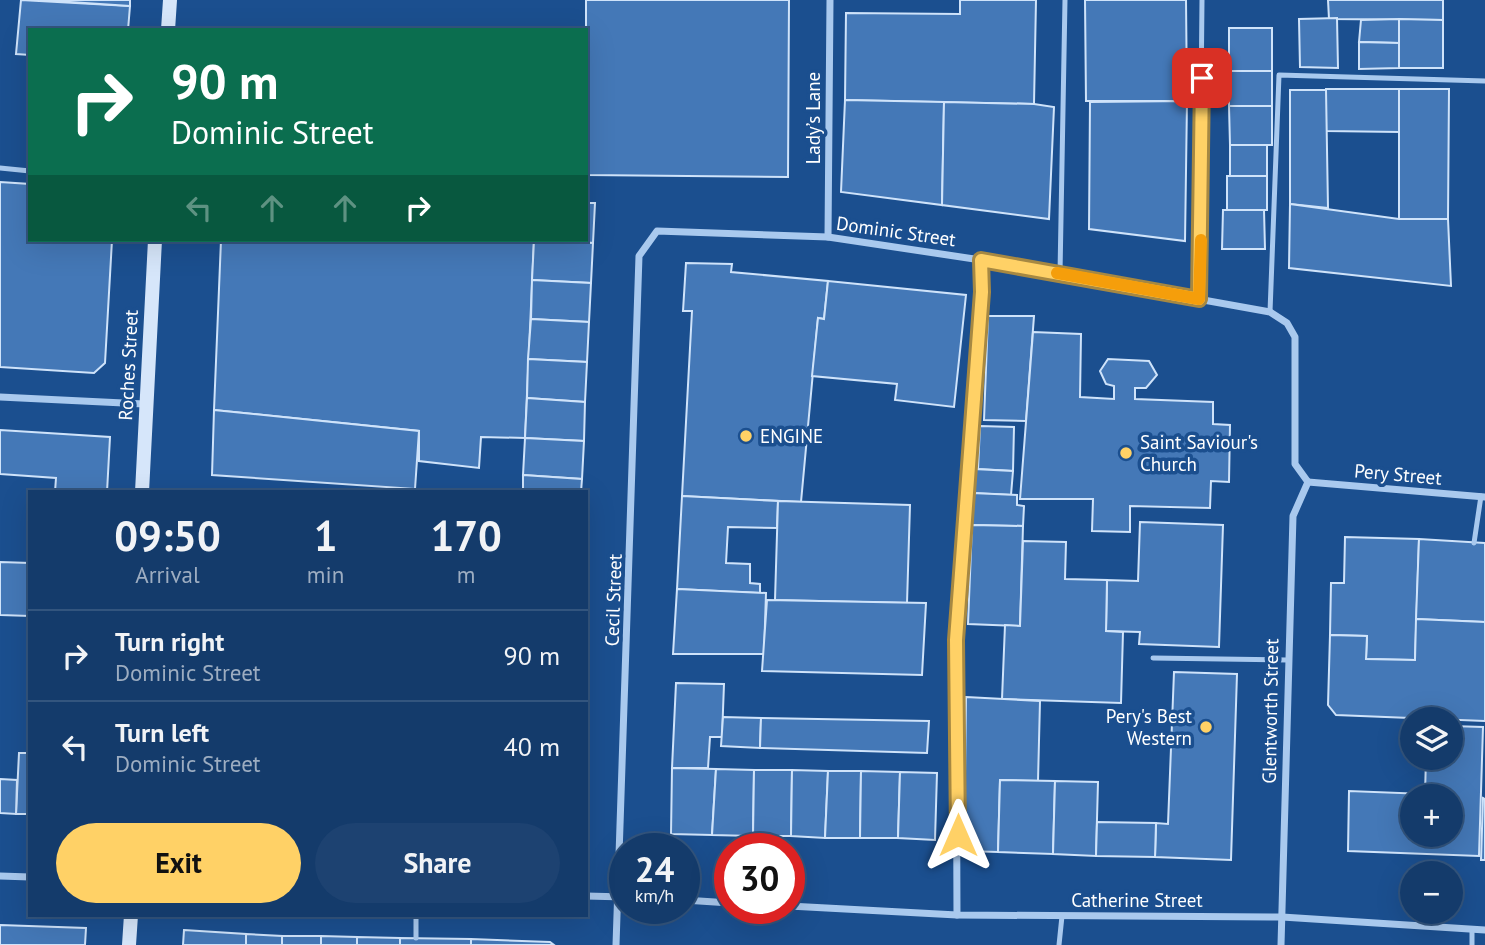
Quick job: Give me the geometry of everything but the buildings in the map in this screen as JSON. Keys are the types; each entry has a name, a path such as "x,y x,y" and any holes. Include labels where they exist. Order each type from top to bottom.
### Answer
{"main road":[{"path":"168,28 170,0"},
{"name":"Roches Street","path":"142,490 144,404 155,242"},
{"path":"129,945 131,917"}],"street":[{"name":"Lady’s Lane","path":"828,237 830,0"},
{"name":"Dominic Street","path":"639,256 657,231 828,237 1060,273 1270,312"},
{"name":"Cecil Street","path":"624,833 639,256"},
{"path":"957,915 956,640 982,292 981,260"},
{"path":"1270,312 1287,323 1295,337 1295,464 1308,482"},
{"path":"0,397 144,404"},
{"name":"Pery Street","path":"1308,482 1483,497"},
{"name":"Glentworth Street","path":"1281,945 1293,516 1308,482"},
{"path":"0,876 28,877"},
{"path":"588,896 609,897"},
{"name":"Catherine Street","path":"805,907 957,915 1282,916 1485,930"},
{"name":"Cecil Street","path":"616,945 619,924"}],"lane":[{"path":"1060,273 1065,0"},
{"path":"1199,299 1202,0"},
{"path":"1270,312 1279,75 1485,81"},
{"path":"0,168 28,170"},
{"path":"1474,543 1483,497"},
{"path":"1153,658 1287,660"},
{"path":"1059,945 1062,916"},
{"path":"416,917 416,938"},
{"path":"1472,929 1472,945"}],"slow traffic":[{"path":"1057,273 1199,299 1201,240"}],"place":[{"name":"ENGINE","path":"746,436"},
{"name":"Saint Saviour's Church","path":"1126,453"},
{"name":"Pery's Best Western","path":"1206,727"}],"route":[{"path":"958,835 956,640 982,292 981,260 1199,299 1202,78"}]}
